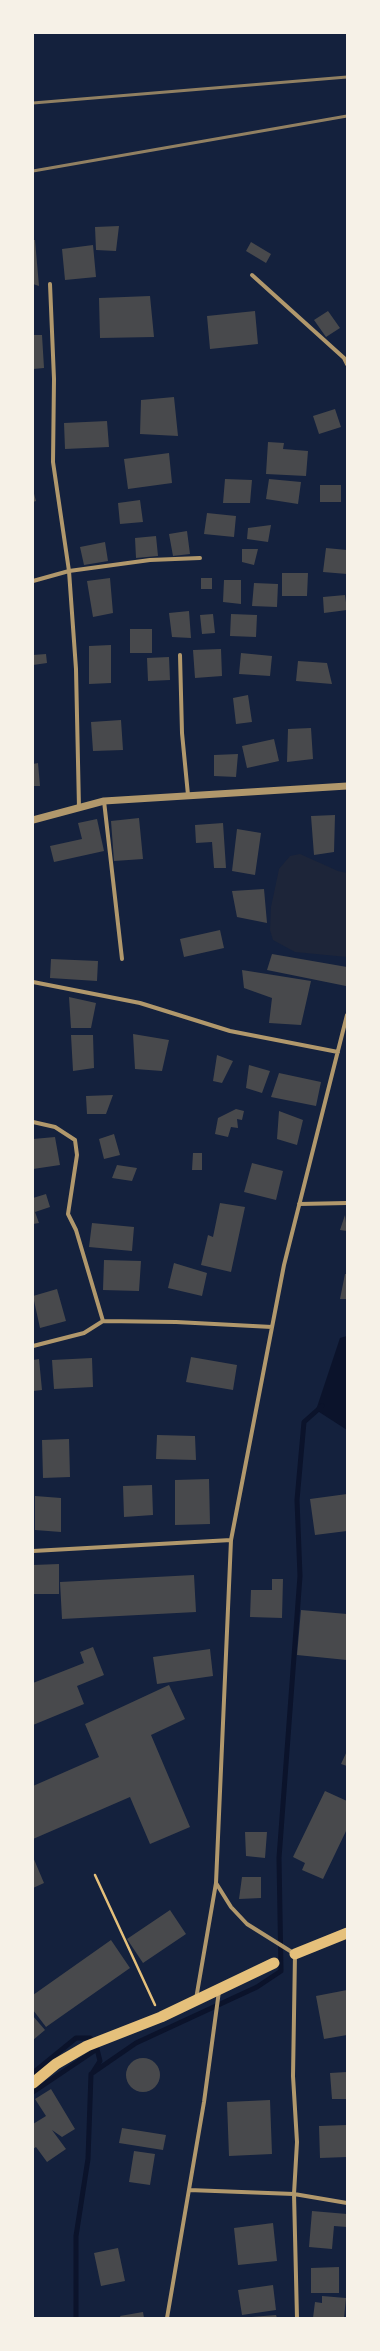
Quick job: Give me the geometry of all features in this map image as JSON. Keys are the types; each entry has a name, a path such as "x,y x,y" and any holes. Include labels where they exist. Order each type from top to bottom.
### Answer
{"highway":[{"path":"295,1954 347,1933"},
{"path":"33,2083 56,2064 87,2046 161,2017 274,1963"}],"street":[{"path":"252,275 344,358 347,364"},
{"path":"50,284 54,379 53,462 69,571 76,669 79,808"},
{"path":"33,581 69,571 150,560 200,558"},
{"path":"180,655 182,733 188,795"},
{"path":"33,820 104,801 347,786"},
{"path":"104,801 122,959"},
{"path":"33,982 140,1003 230,1031 338,1052"},
{"path":"195,2001 216,1883 231,1540 284,1265 347,1015"},
{"path":"33,1122 55,1128 75,1140 77,1155 68,1214 76,1230 103,1321"},
{"path":"300,1204 347,1203"},
{"path":"33,1346 84,1333 103,1321 176,1322 272,1327"},
{"path":"33,1550 231,1540"},
{"path":"216,1883 231,1907 247,1924 295,1954 293,2076 297,2142 294,2194 297,2318"},
{"path":"167,2318 189,2190 219,1990"},
{"path":"189,2190 294,2194 347,2203"}],"path":[{"path":"95,1875 161,2017"}],"shaded area":[{"path":"300,854 338,871 347,873 347,957 295,952 273,940 270,930 271,907 279,869 290,856"},
{"path":"347,1336 347,1430 316,1410 340,1338"}],"building":[{"path":"119,226 116,251 96,250 95,227"},
{"path":"33,240 35,240 39,286 33,284"},
{"path":"251,242 271,254 266,263 246,251"},
{"path":"93,245 96,277 65,280 62,249"},
{"path":"150,296 154,337 100,338 99,298"},
{"path":"255,311 258,344 210,349 207,316"},
{"path":"328,311 340,328 326,337 314,320"},
{"path":"33,335 42,335 44,368 33,369"},
{"path":"174,397 178,436 140,434 141,400"},
{"path":"335,409 341,427 319,434 313,416"},
{"path":"107,421 109,447 65,449 64,423"},
{"path":"268,442 284,443 283,449 308,451 306,476 266,474"},
{"path":"169,453 172,483 128,489 124,459"},
{"path":"225,479 252,480 250,503 223,503"},
{"path":"269,479 301,482 298,504 266,499"},
{"path":"320,485 341,485 341,502 320,502"},
{"path":"33,490 36,501 33,502"},
{"path":"140,500 143,522 120,524 118,503"},
{"path":"207,513 236,516 234,537 204,534"},
{"path":"271,525 268,542 247,539 248,528"},
{"path":"187,531 190,554 173,556 169,534"},
{"path":"156,536 158,556 136,558 135,538"},
{"path":"105,542 108,561 84,565 80,547"},
{"path":"326,548 347,550 347,574 323,572"},
{"path":"242,549 258,549 254,565 242,562"},
{"path":"282,573 308,573 307,596 282,596"},
{"path":"110,578 113,613 93,617 87,581"},
{"path":"201,578 212,578 212,589 201,589"},
{"path":"224,580 241,580 241,604 223,602"},
{"path":"254,583 278,584 277,607 252,606"},
{"path":"345,595 347,610 324,613 323,597"},
{"path":"189,611 191,638 172,637 169,613"},
{"path":"213,614 215,633 202,634 200,615"},
{"path":"231,614 257,615 256,637 230,636"},
{"path":"130,629 152,629 152,653 130,653"},
{"path":"111,645 111,683 89,684 89,646"},
{"path":"221,649 222,676 195,678 193,650"},
{"path":"241,653 272,656 270,676 239,674"},
{"path":"46,654 47,663 33,665 33,655"},
{"path":"169,657 170,680 148,681 147,658"},
{"path":"298,661 327,663 332,684 296,681"},
{"path":"248,695 252,722 236,724 233,698"},
{"path":"121,720 123,750 93,751 91,722"},
{"path":"311,728 313,759 287,762 288,729"},
{"path":"274,739 279,761 247,768 242,746"},
{"path":"238,754 236,777 214,776 214,755"},
{"path":"38,763 40,786 33,786 33,764"},
{"path":"335,815 334,852 314,855 311,816"},
{"path":"139,818 143,859 114,861 111,821"},
{"path":"97,819 104,851 54,862 50,846 82,839 78,823"},
{"path":"223,823 226,868 214,868 212,842 196,843 195,825"},
{"path":"237,829 261,833 255,875 232,871"},
{"path":"264,889 267,923 237,917 232,891"},
{"path":"220,930 224,948 184,957 180,939"},
{"path":"272,954 347,967 346,986 267,970"},
{"path":"51,959 98,961 97,981 50,978"},
{"path":"242,970 311,981 301,1025 269,1023 272,998 244,988"},
{"path":"69,997 96,1003 91,1028 71,1028"},
{"path":"133,1034 169,1040 162,1071 135,1069"},
{"path":"71,1035 93,1035 94,1068 73,1071"},
{"path":"217,1055 233,1061 222,1083 213,1081"},
{"path":"249,1065 270,1071 262,1093 246,1088"},
{"path":"279,1073 321,1082 316,1106 271,1097"},
{"path":"113,1095 106,1114 87,1114 86,1096"},
{"path":"236,1109 244,1111 242,1120 237,1119 238,1128 231,1127 228,1137 215,1134 218,1118"},
{"path":"279,1111 303,1120 297,1145 277,1139"},
{"path":"114,1134 120,1155 104,1159 99,1139"},
{"path":"55,1137 60,1165 33,1169 33,1139"},
{"path":"193,1153 202,1153 202,1170 192,1170"},
{"path":"252,1163 283,1171 276,1200 244,1192"},
{"path":"117,1165 137,1168 132,1181 112,1178"},
{"path":"46,1194 50,1207 35,1212 39,1223 33,1224 33,1198"},
{"path":"220,1203 245,1207 231,1272 201,1265 208,1235 213,1237"},
{"path":"345,1215 347,1231 340,1230"},
{"path":"92,1223 134,1227 132,1251 89,1247"},
{"path":"104,1260 141,1261 139,1291 103,1290"},
{"path":"174,1263 207,1273 202,1296 168,1288"},
{"path":"345,1274 347,1274 347,1299 340,1299"},
{"path":"57,1289 66,1321 40,1328 33,1296"},
{"path":"191,1357 237,1365 233,1390 186,1382"},
{"path":"92,1358 93,1387 54,1389 52,1360"},
{"path":"39,1359 42,1390 33,1391 33,1360"},
{"path":"157,1435 195,1436 196,1460 156,1459"},
{"path":"69,1439 70,1477 43,1478 42,1440"},
{"path":"209,1479 210,1524 175,1525 175,1480"},
{"path":"152,1485 153,1515 124,1517 123,1486"},
{"path":"347,1494 347,1531 315,1535 310,1499"},
{"path":"35,1496 61,1498 61,1532 35,1530"},
{"path":"59,1564 59,1594 33,1594 33,1565"},
{"path":"194,1575 196,1612 62,1619 60,1582"},
{"path":"272,1579 283,1579 282,1618 250,1617 251,1590 272,1590"},
{"path":"301,1610 347,1614 347,1660 297,1655"},
{"path":"93,1647 104,1675 77,1686 84,1704 33,1725 33,1683 84,1663 80,1652"},
{"path":"210,1649 213,1676 157,1684 153,1657"},
{"path":"169,1685 185,1719 151,1735 190,1827 150,1844 130,1797 33,1839 33,1786 99,1757 85,1724"},
{"path":"347,1751 347,1766 341,1764"},
{"path":"325,1791 347,1801 347,1829 323,1879 302,1870 305,1863 293,1857"},
{"path":"245,1832 267,1832 265,1858 246,1856"},
{"path":"33,1857 44,1883 33,1888"},
{"path":"242,1877 261,1877 261,1898 239,1899"},
{"path":"170,1910 186,1934 143,1963 127,1939"},
{"path":"111,1940 130,1968 46,2027 33,2010 33,1995"},
{"path":"347,1990 347,2035 324,2039 316,1996"},
{"path":"33,2016 45,2030 33,2040"},
{"path":"140,2058 146,2058 155,2063 159,2069 159,2081 155,2087 146,2092 140,2092 131,2087 126,2078 126,2072 131,2063"},
{"path":"347,2072 347,2099 332,2099 330,2073"},
{"path":"51,2089 75,2129 62,2137 52,2130 66,2149 47,2162 36,2147 33,2149 33,2124 46,2116 35,2099"},
{"path":"270,2100 272,2154 229,2156 227,2102"},
{"path":"347,2125 347,2157 320,2158 319,2126"},
{"path":"122,2128 166,2135 163,2150 119,2143"},
{"path":"134,2151 155,2154 150,2185 129,2182"},
{"path":"312,2211 347,2214 347,2227 334,2226 332,2249 309,2247"},
{"path":"273,2223 277,2261 238,2265 234,2228"},
{"path":"118,2248 125,2281 101,2286 94,2253"},
{"path":"339,2267 339,2293 311,2293 311,2268"},
{"path":"273,2285 276,2310 242,2315 238,2290"},
{"path":"322,2296 346,2298 344,2318 313,2318 315,2302 322,2303"},
{"path":"143,2312 144,2318 121,2318 120,2316"},
{"path":"276,2315 277,2318 251,2318 251,2317"}],"waterway":[{"path":"76,2318 76,2236 88,2159 91,2074 136,2043 257,1987 281,1971 279,1858 300,1576 297,1500 304,1422 322,1406"},
{"path":"33,2073 76,2038 90,2038 97,2049 100,2061 93,2072"},
{"path":"33,2092 97,2049"}],"railway":[{"path":"33,103 347,77"},
{"path":"33,171 347,116"}]}
